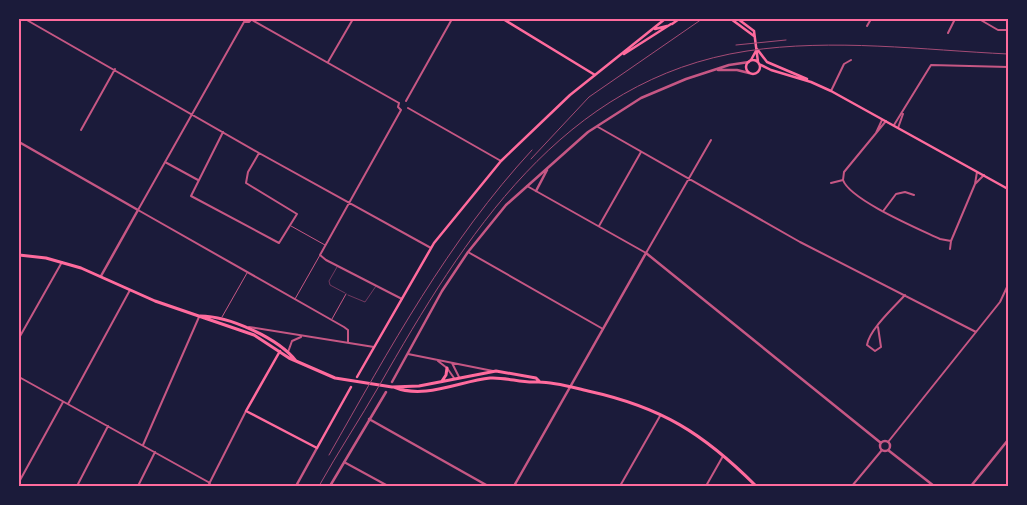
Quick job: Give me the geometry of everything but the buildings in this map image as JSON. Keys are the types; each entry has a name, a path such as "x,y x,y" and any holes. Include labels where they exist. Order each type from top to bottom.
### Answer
{"main road":[{"path":"503,19 595,75"},
{"path":"357,377 431,248 501,161 536,126 595,75 665,19"},
{"path":"618,57 679,19"},
{"path":"731,19 742,26 756,40"},
{"path":"739,19 742,26"},
{"path":"739,19 754,30 760,70 757,73"},
{"path":"652,31 671,24"},
{"path":"757,54 749,61 746,67 749,73 773,70"},
{"path":"757,54 768,63 791,71 831,91 1008,189"},
{"path":"749,61 814,83"},
{"path":"19,254 62,262 101,276 166,306 254,335 317,372 345,380 425,391 499,378 539,381 625,399 690,429 756,486"},
{"path":"199,316 220,320 261,334 288,352 297,361"},
{"path":"280,351 246,411 317,448 351,387"},
{"path":"441,381 446,375 447,368"},
{"path":"401,388 496,371 536,378 539,381"},
{"path":"459,377 460,384"},
{"path":"454,378 456,385"}],"street":[{"path":"25,19 259,153 431,248"},
{"path":"328,63 353,19"},
{"path":"101,276 243,20 252,20 399,103 406,101 452,19"},
{"path":"866,26 871,19"},
{"path":"948,33 955,19"},
{"path":"979,19 998,30 1008,30"},
{"path":"831,91 844,64 852,60"},
{"path":"392,382 442,291 468,252 501,210 527,186 597,126 641,98 668,85 749,61"},
{"path":"894,125 903,114 931,65 1008,67"},
{"path":"81,130 115,70"},
{"path":"709,72 737,70 749,73"},
{"path":"406,101 408,108 501,161"},
{"path":"399,103 398,107 401,110"},
{"path":"295,299 401,110 408,108"},
{"path":"898,128 903,114"},
{"path":"884,120 875,135 844,172 843,180 845,185 856,196 940,240 951,241"},
{"path":"597,126 800,242 976,332"},
{"path":"223,132 191,196 277,244 283,241 296,212 248,185 246,180 259,153"},
{"path":"514,486 711,140"},
{"path":"19,142 332,320 348,330 348,342"},
{"path":"599,227 641,152"},
{"path":"165,162 198,180"},
{"path":"536,191 549,167"},
{"path":"950,249 951,241 975,184 978,172"},
{"path":"975,184 984,175"},
{"path":"831,183 843,180"},
{"path":"527,186 646,253 881,443 882,450 852,486"},
{"path":"884,210 896,194 905,192 914,196"},
{"path":"291,226 325,245"},
{"path":"468,252 603,329"},
{"path":"320,255 337,266 402,299"},
{"path":"19,338 62,262"},
{"path":"220,320 248,272"},
{"path":"888,450 888,442 1000,302 1008,287"},
{"path":"68,404 130,290"},
{"path":"332,320 346,294"},
{"path":"878,327 881,348 875,351 867,345 868,340 878,327 905,295"},
{"path":"142,445 199,316"},
{"path":"239,326 374,347"},
{"path":"288,352 292,340 304,336"},
{"path":"408,354 496,371"},
{"path":"436,360 447,368 454,378"},
{"path":"450,361 455,366 459,377"},
{"path":"19,378 210,482"},
{"path":"330,486 386,392"},
{"path":"19,482 63,402"},
{"path":"208,486 246,411"},
{"path":"620,486 661,414"},
{"path":"369,419 488,486"},
{"path":"77,486 108,426"},
{"path":"971,486 1008,440"},
{"path":"881,443 888,442"},
{"path":"296,486 317,448"},
{"path":"882,450 888,450 934,486"},
{"path":"138,486 155,452"},
{"path":"706,486 723,456"},
{"path":"344,462 388,486"}],"lane":[{"path":"337,266 329,281 330,285 346,294 365,302 368,301 377,285"}],"railway":[{"path":"531,159 589,97 702,19"},
{"path":"736,45 786,40"},
{"path":"319,486 412,330 447,274 484,221 526,173 572,130 624,94 682,67 747,51 779,47 812,45 878,46 1008,54"},
{"path":"329,455 398,335 447,258 473,221 532,150"}]}
